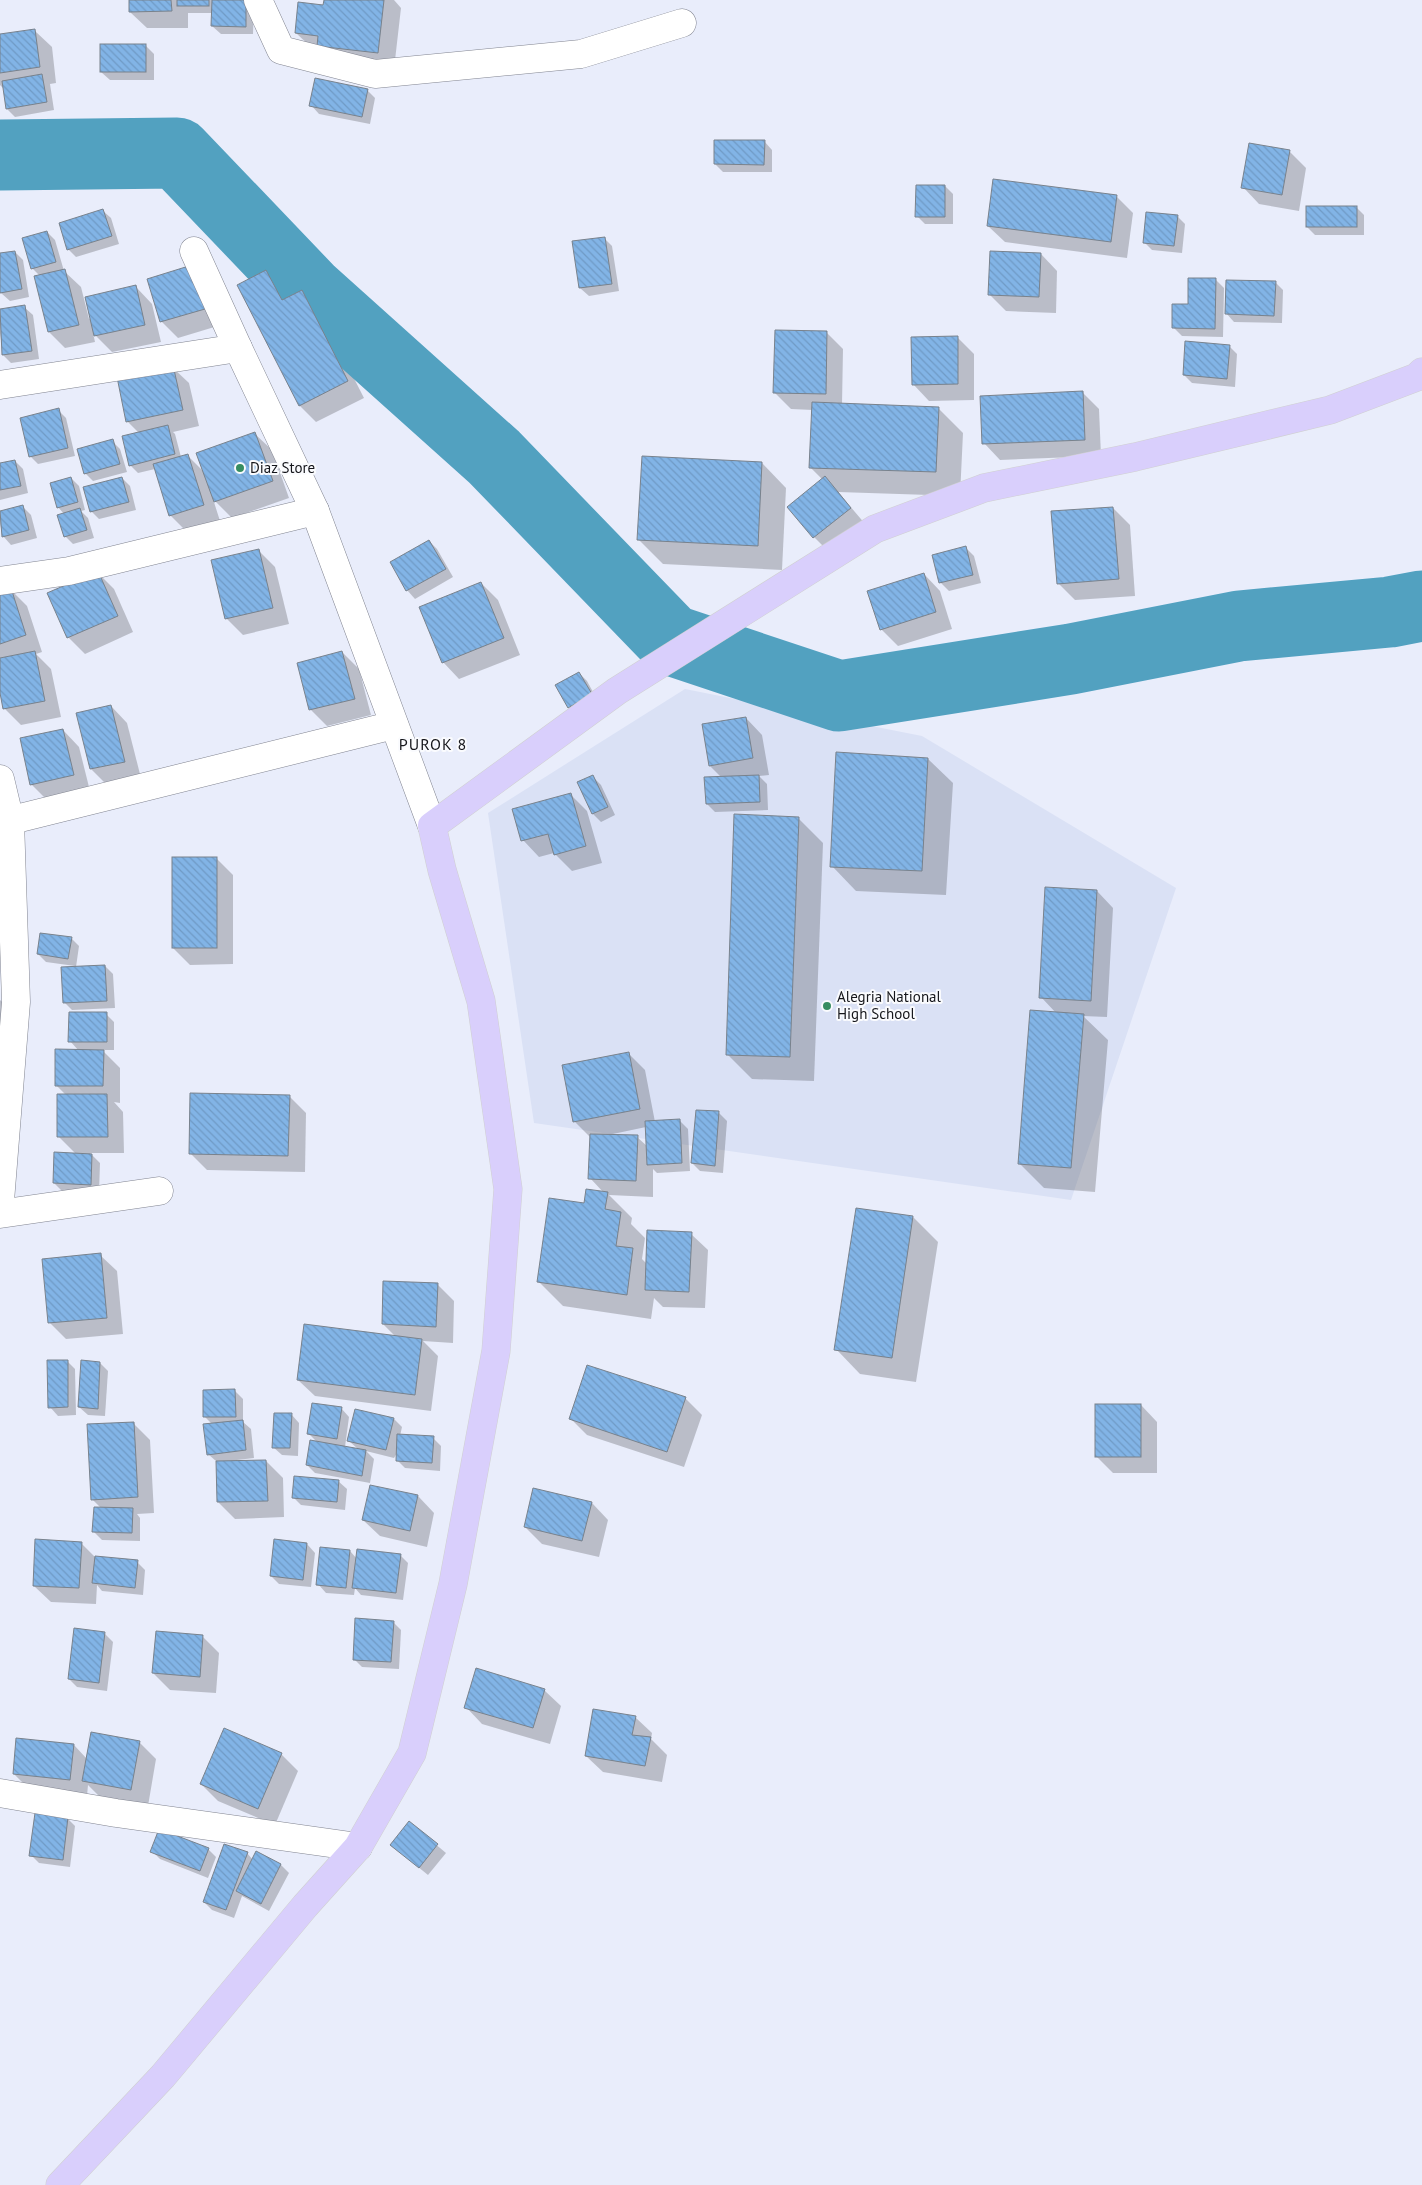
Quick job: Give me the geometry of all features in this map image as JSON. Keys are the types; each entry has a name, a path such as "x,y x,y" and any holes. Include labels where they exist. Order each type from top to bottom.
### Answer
{"main road":[{"path":"60,2185 162,2076 305,1906 358,1847 412,1753 453,1584 496,1351 508,1189 480,1001 442,870 432,826 617,691 875,529 984,488 1136,457 1330,410 1416,377 1422,372"}],"street":[{"path":"258,0 281,50 375,74 581,54 682,23"},
{"path":"194,250 315,511 432,826"},
{"path":"0,385 238,348"},
{"path":"0,582 69,571 315,511"},
{"path":"5,822 394,725"},
{"path":"0,779 5,822 16,1002 0,1201"},
{"path":"0,1214 159,1191"},
{"path":"0,1793 116,1813 358,1847"}],"shaded area":[{"name":"Alegria National High School","path":"685,689 922,736 1176,888 1071,1200 534,1123 488,813"}],"building":[{"path":"129,0 171,0 172,11 129,12"},
{"path":"177,0 209,0 209,6 177,6"},
{"path":"212,0 246,0 246,27 211,26"},
{"path":"324,0 384,0 378,53 317,46 318,36 295,33 298,2 323,5"},
{"path":"35,29 40,67 0,73 0,34"},
{"path":"100,44 146,44 146,72 100,72"},
{"path":"42,74 47,102 6,109 2,81"},
{"path":"315,78 368,89 362,117 309,106"},
{"path":"714,140 765,140 764,165 714,164"},
{"path":"1249,143 1290,150 1282,195 1241,188"},
{"path":"993,179 1117,195 1111,242 987,226"},
{"path":"916,185 945,185 945,217 915,217"},
{"path":"1306,206 1357,206 1357,227 1306,227"},
{"path":"103,209 112,236 67,250 59,223"},
{"path":"1146,212 1178,215 1174,246 1143,243"},
{"path":"47,231 56,262 31,269 22,238"},
{"path":"605,237 612,284 579,288 572,241"},
{"path":"15,251 22,289 0,293 0,253"},
{"path":"990,251 1041,253 1039,297 988,295"},
{"path":"192,265 205,309 160,322 147,279"},
{"path":"65,269 79,325 48,332 34,276"},
{"path":"266,270 282,300 302,290 348,381 299,406 237,285"},
{"path":"1188,278 1216,278 1215,329 1172,328 1172,304 1188,304"},
{"path":"1226,280 1276,281 1274,316 1225,314"},
{"path":"136,285 145,325 94,336 85,297"},
{"path":"25,305 32,351 2,355 0,309"},
{"path":"775,330 827,331 826,394 773,393"},
{"path":"958,336 958,384 912,385 911,337"},
{"path":"1185,341 1230,345 1227,379 1183,375"},
{"path":"173,365 183,410 126,422 117,377"},
{"path":"1083,391 1085,440 982,444 980,396"},
{"path":"812,402 939,407 936,472 809,468"},
{"path":"59,408 68,448 29,457 20,418"},
{"path":"168,425 175,454 129,466 122,436"},
{"path":"255,432 273,481 214,502 196,453"},
{"path":"113,439 120,464 84,474 77,449"},
{"path":"188,454 204,505 169,516 153,464"},
{"path":"642,456 762,462 758,546 637,540"},
{"path":"15,460 21,486 0,490 0,463"},
{"path":"825,476 851,508 813,538 787,507"},
{"path":"71,477 78,502 57,508 50,483"},
{"path":"122,477 129,502 90,512 83,487"},
{"path":"23,505 29,530 2,537 0,511"},
{"path":"1113,507 1119,579 1057,584 1051,511"},
{"path":"80,508 87,530 64,537 57,515"},
{"path":"429,540 446,569 406,591 390,562"},
{"path":"966,546 973,575 939,583 932,555"},
{"path":"259,549 273,608 225,619 211,560"},
{"path":"98,571 118,616 67,638 47,593"},
{"path":"924,573 936,612 880,630 867,591"},
{"path":"481,582 504,638 442,663 419,607"},
{"path":"11,588 26,635 0,644 0,591"},
{"path":"35,651 45,701 3,709 0,693 0,658"},
{"path":"342,651 355,699 309,710 297,663"},
{"path":"579,672 592,694 568,708 555,685"},
{"path":"111,705 125,762 90,769 76,713"},
{"path":"746,717 753,758 709,766 702,724"},
{"path":"63,729 74,775 30,785 20,738"},
{"path":"836,752 928,758 922,871 830,867"},
{"path":"593,775 608,807 592,814 577,782"},
{"path":"759,775 760,802 706,804 704,777"},
{"path":"571,793 586,846 554,855 548,834 521,841 512,809"},
{"path":"734,814 799,817 790,1057 726,1055"},
{"path":"172,857 217,857 217,948 172,948"},
{"path":"1045,887 1097,890 1091,1001 1039,998"},
{"path":"40,933 72,937 68,959 37,954"},
{"path":"105,965 107,1001 63,1003 61,967"},
{"path":"1030,1010 1084,1014 1071,1168 1018,1164"},
{"path":"69,1012 107,1012 107,1042 68,1042"},
{"path":"55,1049 104,1050 103,1086 55,1086"},
{"path":"629,1052 640,1109 573,1122 562,1065"},
{"path":"190,1093 290,1095 288,1156 189,1154"},
{"path":"57,1094 107,1094 108,1137 57,1137"},
{"path":"696,1110 719,1111 715,1166 691,1163"},
{"path":"680,1119 682,1163 647,1165 645,1121"},
{"path":"590,1134 638,1135 636,1181 588,1179"},
{"path":"54,1152 92,1154 91,1185 53,1183"},
{"path":"586,1189 608,1192 605,1209 621,1212 616,1246 633,1248 627,1295 537,1282 549,1198 584,1203"},
{"path":"856,1208 913,1216 892,1358 834,1350"},
{"path":"647,1230 692,1232 689,1292 645,1290"},
{"path":"101,1253 107,1318 48,1323 42,1259"},
{"path":"383,1281 438,1283 436,1327 382,1324"},
{"path":"304,1324 422,1339 415,1395 297,1380"},
{"path":"47,1360 68,1360 68,1407 48,1408"},
{"path":"81,1360 100,1362 98,1409 78,1407"},
{"path":"587,1365 686,1397 667,1452 569,1419"},
{"path":"235,1389 236,1417 203,1417 203,1390"},
{"path":"312,1403 342,1407 337,1439 307,1434"},
{"path":"1095,1404 1141,1404 1141,1457 1095,1457"},
{"path":"355,1409 394,1418 386,1450 347,1441"},
{"path":"274,1413 292,1413 290,1448 272,1448"},
{"path":"243,1420 246,1450 207,1455 203,1424"},
{"path":"134,1422 138,1497 91,1500 87,1424"},
{"path":"397,1434 434,1436 432,1463 396,1461"},
{"path":"310,1440 366,1450 362,1476 306,1465"},
{"path":"266,1460 268,1501 217,1502 216,1461"},
{"path":"294,1476 339,1480 337,1502 292,1498"},
{"path":"370,1485 418,1495 410,1531 362,1520"},
{"path":"533,1488 592,1502 582,1541 524,1527"},
{"path":"94,1507 133,1508 132,1533 92,1532"},
{"path":"35,1539 82,1542 79,1588 33,1586"},
{"path":"274,1539 307,1543 303,1580 270,1576"},
{"path":"320,1547 350,1550 346,1588 316,1585"},
{"path":"357,1549 401,1554 396,1593 352,1588"},
{"path":"95,1556 138,1560 135,1588 92,1583"},
{"path":"355,1618 394,1621 391,1662 353,1660"},
{"path":"74,1628 105,1632 99,1683 68,1679"},
{"path":"156,1631 203,1635 200,1677 152,1673"},
{"path":"476,1668 545,1689 533,1728 464,1708"},
{"path":"593,1709 636,1716 632,1735 651,1737 645,1766 585,1756"},
{"path":"224,1728 282,1753 258,1809 200,1784"},
{"path":"91,1732 140,1741 131,1790 82,1781"},
{"path":"16,1738 74,1744 70,1780 13,1774"},
{"path":"35,1813 68,1817 63,1860 29,1856"},
{"path":"409,1821 438,1844 419,1868 390,1845"},
{"path":"159,1829 209,1848 200,1871 150,1852"},
{"path":"224,1844 248,1852 226,1910 203,1902"},
{"path":"256,1851 281,1864 261,1904 236,1891"}],"waterway":[{"path":"0,155 177,153 310,292 494,457 671,640 839,696 1071,659 1239,626 1390,612 1422,606"}],"place":[{"name":"Diaz Store","path":"240,468"},
{"name":"Alegria National High School","path":"827,1006"}],"district":[{"name":"PUROK 8","path":"433,744"}]}
